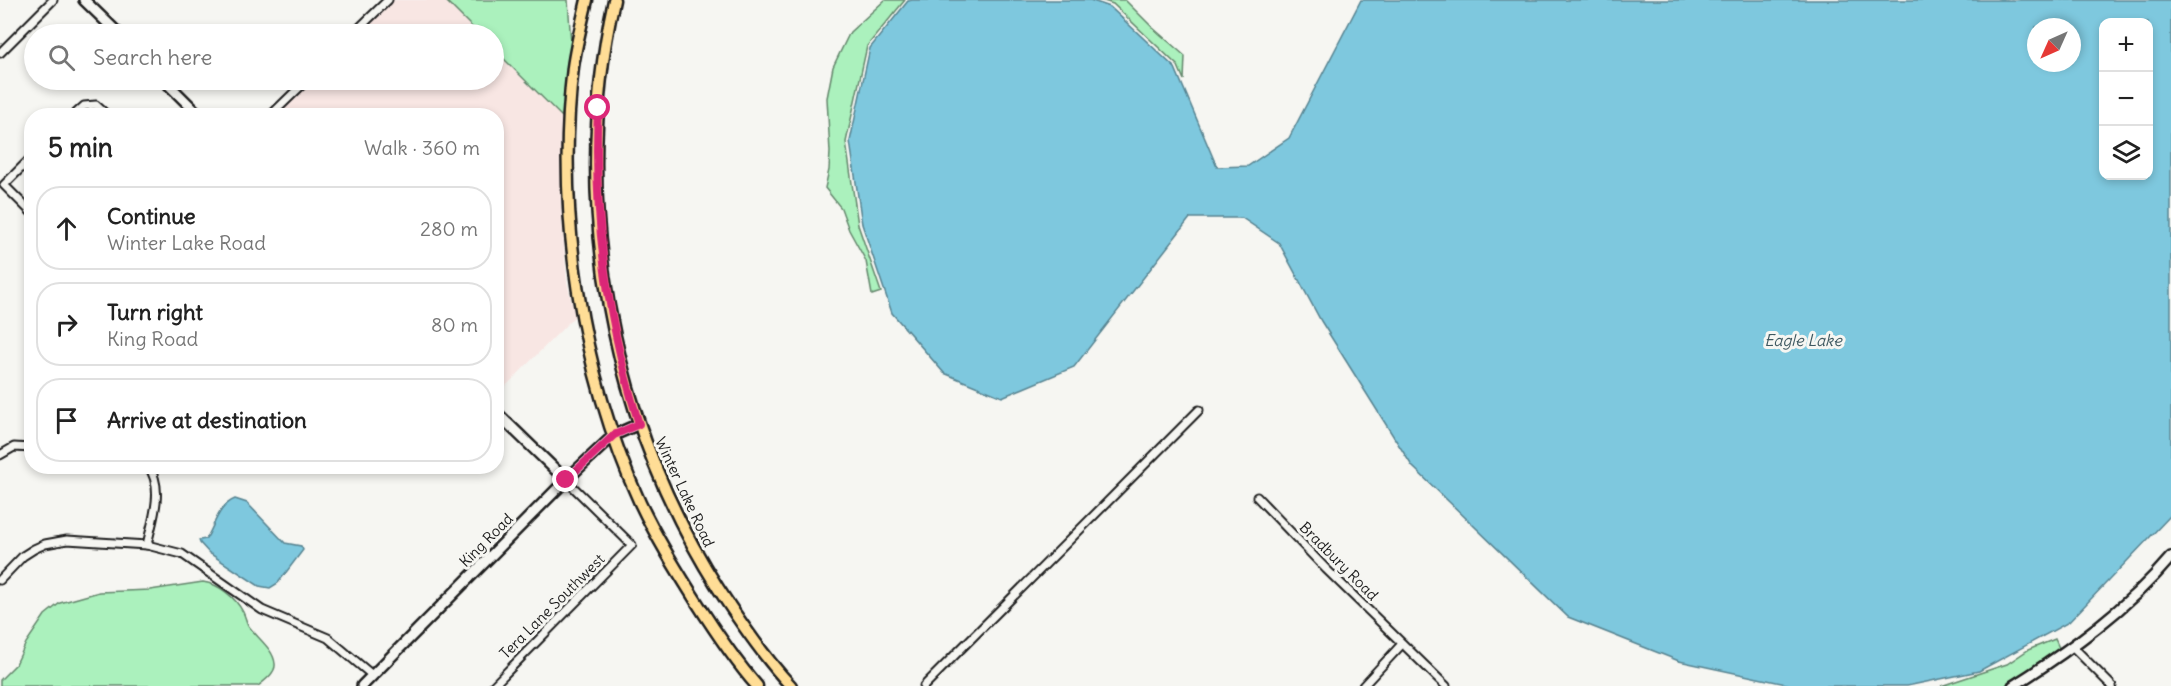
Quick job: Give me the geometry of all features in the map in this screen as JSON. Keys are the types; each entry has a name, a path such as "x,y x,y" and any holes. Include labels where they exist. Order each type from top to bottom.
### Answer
{"main road":[{"path":"587,0 574,65 569,201 575,269 587,336 614,435 640,504 669,558 717,634 757,686"},
{"name":"Winter Lake Road","path":"614,0 603,57 596,160 603,263 616,339 628,390 662,483 695,551 747,632 791,686"}],"street":[{"path":"29,24 53,0"},
{"path":"84,0 109,24"},
{"path":"363,24 388,0"},
{"path":"0,53 24,29"},
{"path":"174,90 192,108"},
{"path":"278,108 296,90"},
{"path":"82,108 96,105 99,108"},
{"path":"24,164 2,183 24,205"},
{"path":"924,686 1198,410"},
{"path":"504,420 566,480"},
{"name":"King Road","path":"362,686 566,480 614,435 639,424"},
{"path":"0,454 14,447 24,448"},
{"path":"147,545 157,487 153,474"},
{"name":"Tera Lane Southwest","path":"493,686 632,545 566,480"},
{"name":"Bradbury Road","path":"1257,497 1446,686"},
{"path":"0,580 23,556 50,542 67,540 147,545 182,554 262,610 328,638 372,675"},
{"path":"2013,686 2072,646 2125,603 2171,557"},
{"path":"1363,686 1402,644"},
{"path":"2072,646 2112,686"}],"shaded area":[{"path":"393,0 445,0 469,24 368,24"},
{"path":"504,59 562,117 561,206 567,282 575,316 504,388 504,108 284,108 302,90 504,90"}],"green space":[{"path":"445,0 568,0 571,44 562,117 504,59 504,24 469,24"},
{"path":"885,0 905,0 867,46 846,142 858,225 881,292 872,295 866,261 849,230 841,208 825,188 830,152 827,98 833,67 850,32"},
{"path":"1101,0 1125,0 1185,56 1184,80 1178,66 1113,4"},
{"path":"203,582 221,588 231,596 240,606 248,625 271,653 275,664 274,671 258,686 0,686 0,680 16,664 26,643 45,615 60,603 99,592 150,590"},
{"path":"2055,639 2060,650 2005,686 1941,686 2007,664 2028,650"}],"water":[{"name":"Eagle Lake","path":"912,0 1090,0 1110,7 1175,68 1217,167 1248,166 1289,138 1361,0 2171,0 2171,515 2069,622 1979,671 1907,686 1795,686 1679,661 1568,617 1412,466 1321,321 1279,243 1242,218 1190,218 1074,367 1002,397 944,373 892,313 862,224 850,141 870,48 908,1"},
{"path":"235,499 247,503 285,543 301,546 303,550 278,583 270,588 259,586 209,553 200,543 199,540 206,539 221,511"}],"route":[{"path":"566,480 614,435 639,424 616,339 603,263 596,186 598,108"}]}
